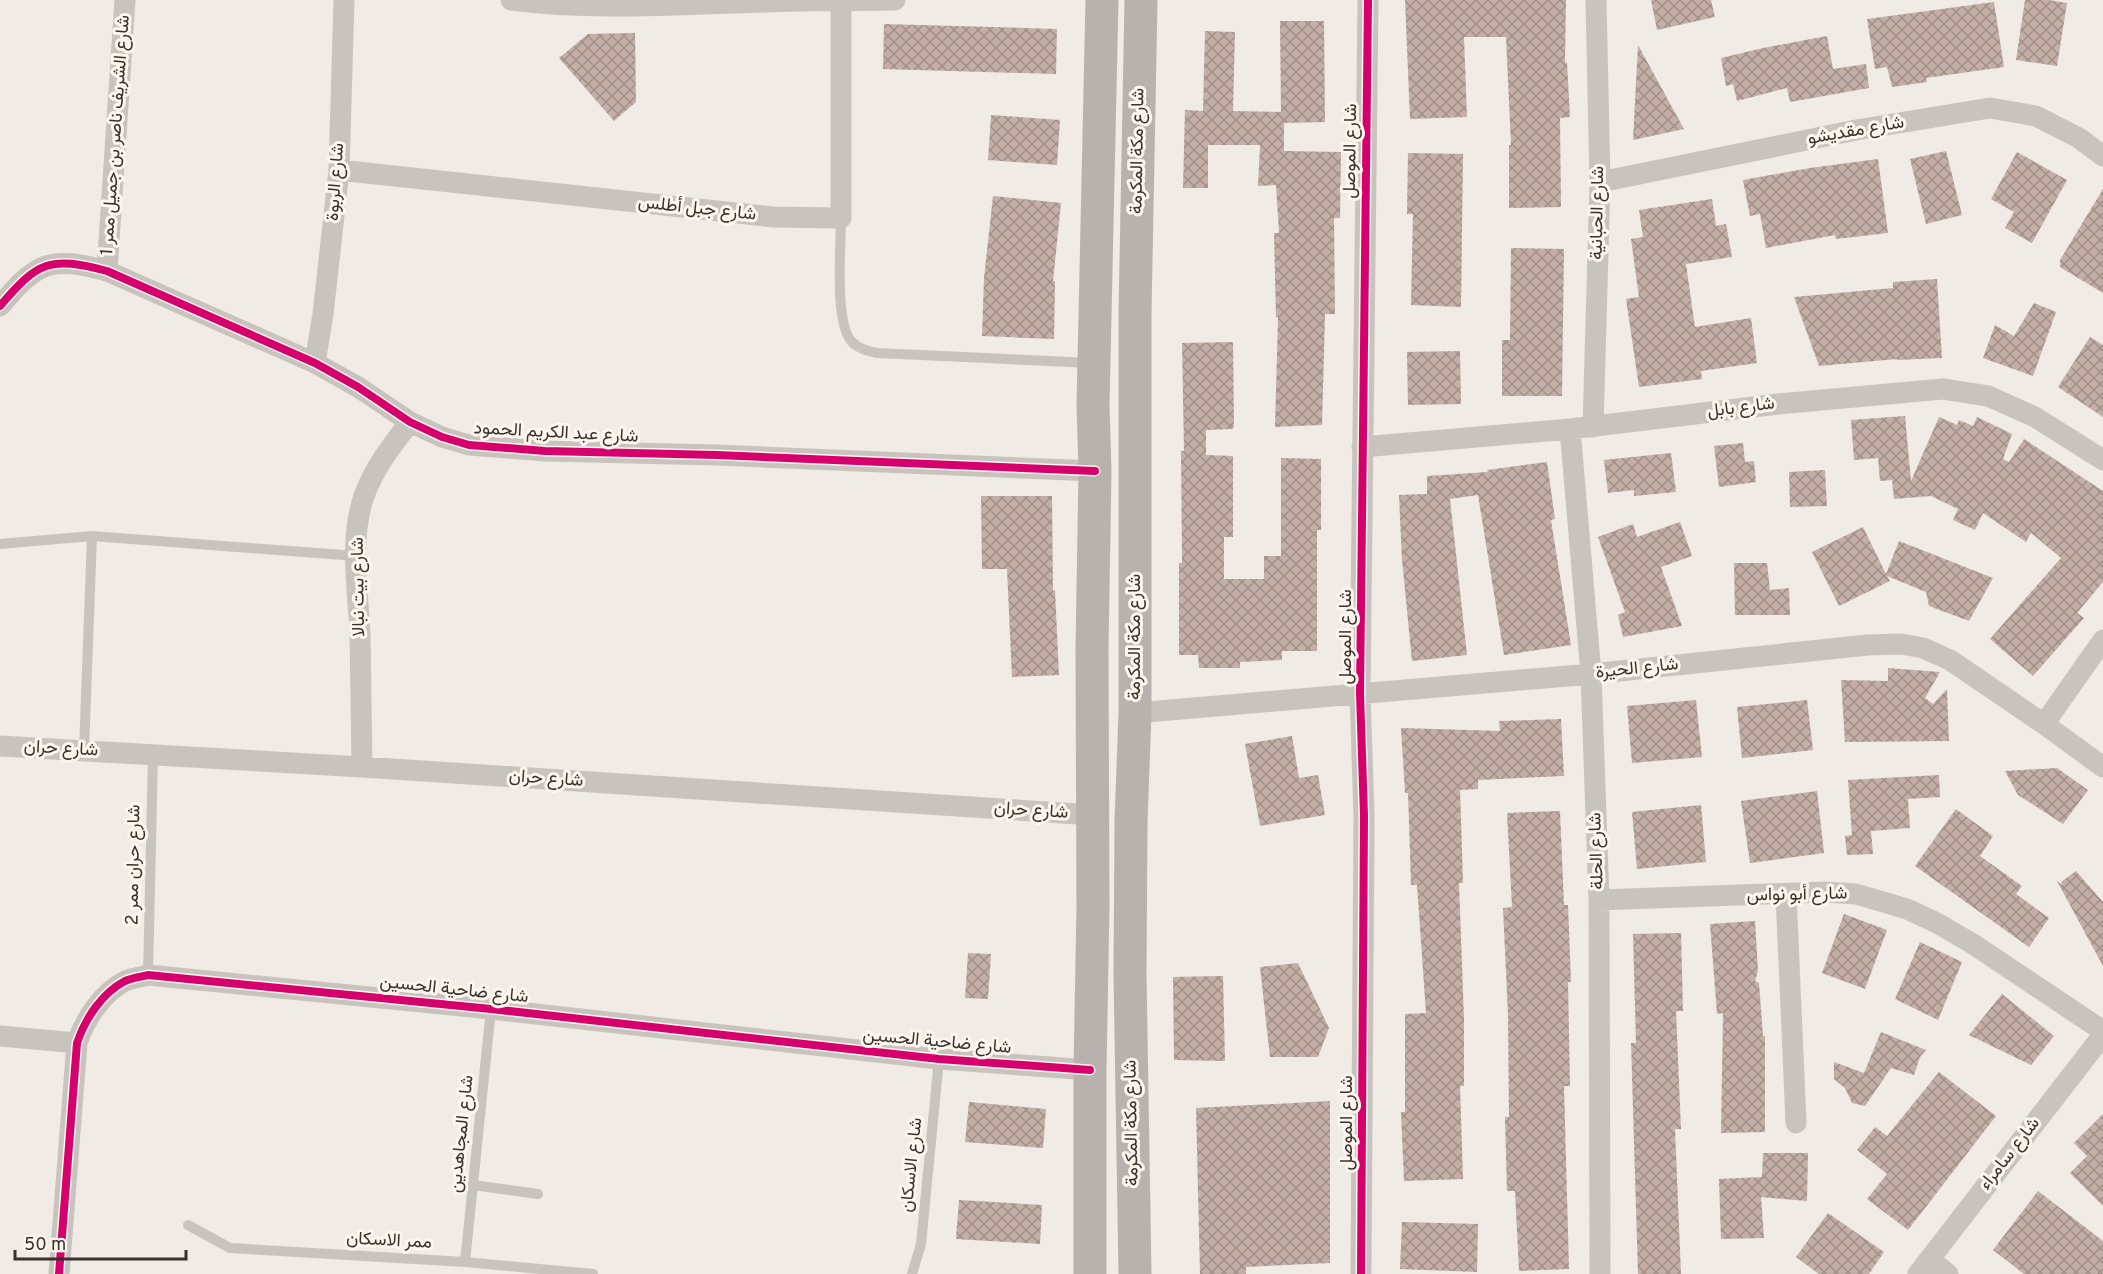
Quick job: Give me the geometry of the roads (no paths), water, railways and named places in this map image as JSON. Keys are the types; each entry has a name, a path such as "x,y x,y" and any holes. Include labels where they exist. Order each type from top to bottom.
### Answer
{"main road":[{"path":"1090,1274 1094,363 1102,0"},
{"name":"شارع مكة المكرمة","path":"1136,1274 1130,974 1131,822 1135,713 1135,313 1141,0"}],"street":[{"name":"شارع الشريف ناصر بن جميل ممر 1","path":"107,271 125,0"},
{"name":"شارع الربوة","path":"315,363 323,314 339,170 344,0"},
{"path":"511,0 593,6 895,0"},
{"name":"شارع الموصل","path":"1361,1274 1364,816 1360,693 1368,0"},
{"name":"شارع الحبانية","path":"1593,426 1600,182 1596,0"},
{"path":"841,1 841,218"},
{"name":"شارع مقديشو","path":"1600,182 1856,130 1990,108 2036,116 2079,138 2103,156"},
{"name":"شارع جبل أطلس","path":"339,170 773,217 841,218"},
{"name":"شارع عبد الكريم الحمود","path":"0,306 20,283 36,270 56,262 77,263 107,271 315,363 410,422 442,436 469,444 545,451 717,455 1095,471"},
{"name":"شارع بابل","path":"1362,447 1570,429 1778,404 1943,389 1988,396 2035,417 2103,460"},
{"name":"شارع بيت نبالا","path":"362,767 356,556 358,521 374,472 410,422"},
{"name":"شارع الحلة","path":"1570,429 1591,674 1599,900 1599,1274"},
{"path":"2044,724 2103,640"},
{"name":"شارع الحيرة","path":"1135,713 1591,674 1869,645 1902,644 1923,648 1950,660 2103,767"},
{"name":"شارع حران","path":"0,746 362,767 1093,815"},
{"name":"شارع أبو نواس","path":"1599,900 1824,892 1856,894 1907,909 1937,922 2103,1033"},
{"path":"1786,894 1796,1123"},
{"name":"شارع ضاحية الحسين","path":"59,1274 77,1043 83,1024 112,990 127,980 148,975 491,1009 939,1059 1090,1070"},
{"name":"شارع سامراء","path":"1924,1266 2103,1033"},
{"path":"0,1036 77,1043"},
{"path":"1924,1266 1948,1274"}],"lane":[{"path":"841,218 841,302 844,328 850,341 858,348 877,353 1094,363"},
{"path":"84,750 92,536"},
{"path":"0,544 92,536 356,556"},
{"name":"شارع حران ممر 2","path":"148,975 153,755"},
{"name":"شارع المجاهدين","path":"465,1262 491,1009"},
{"name":"شارع الاسكان","path":"912,1274 921,1244 939,1059"},
{"path":"473,1185 538,1194"},
{"name":"ممر الاسكان","path":"188,1225 230,1248 465,1262 592,1274"}]}
